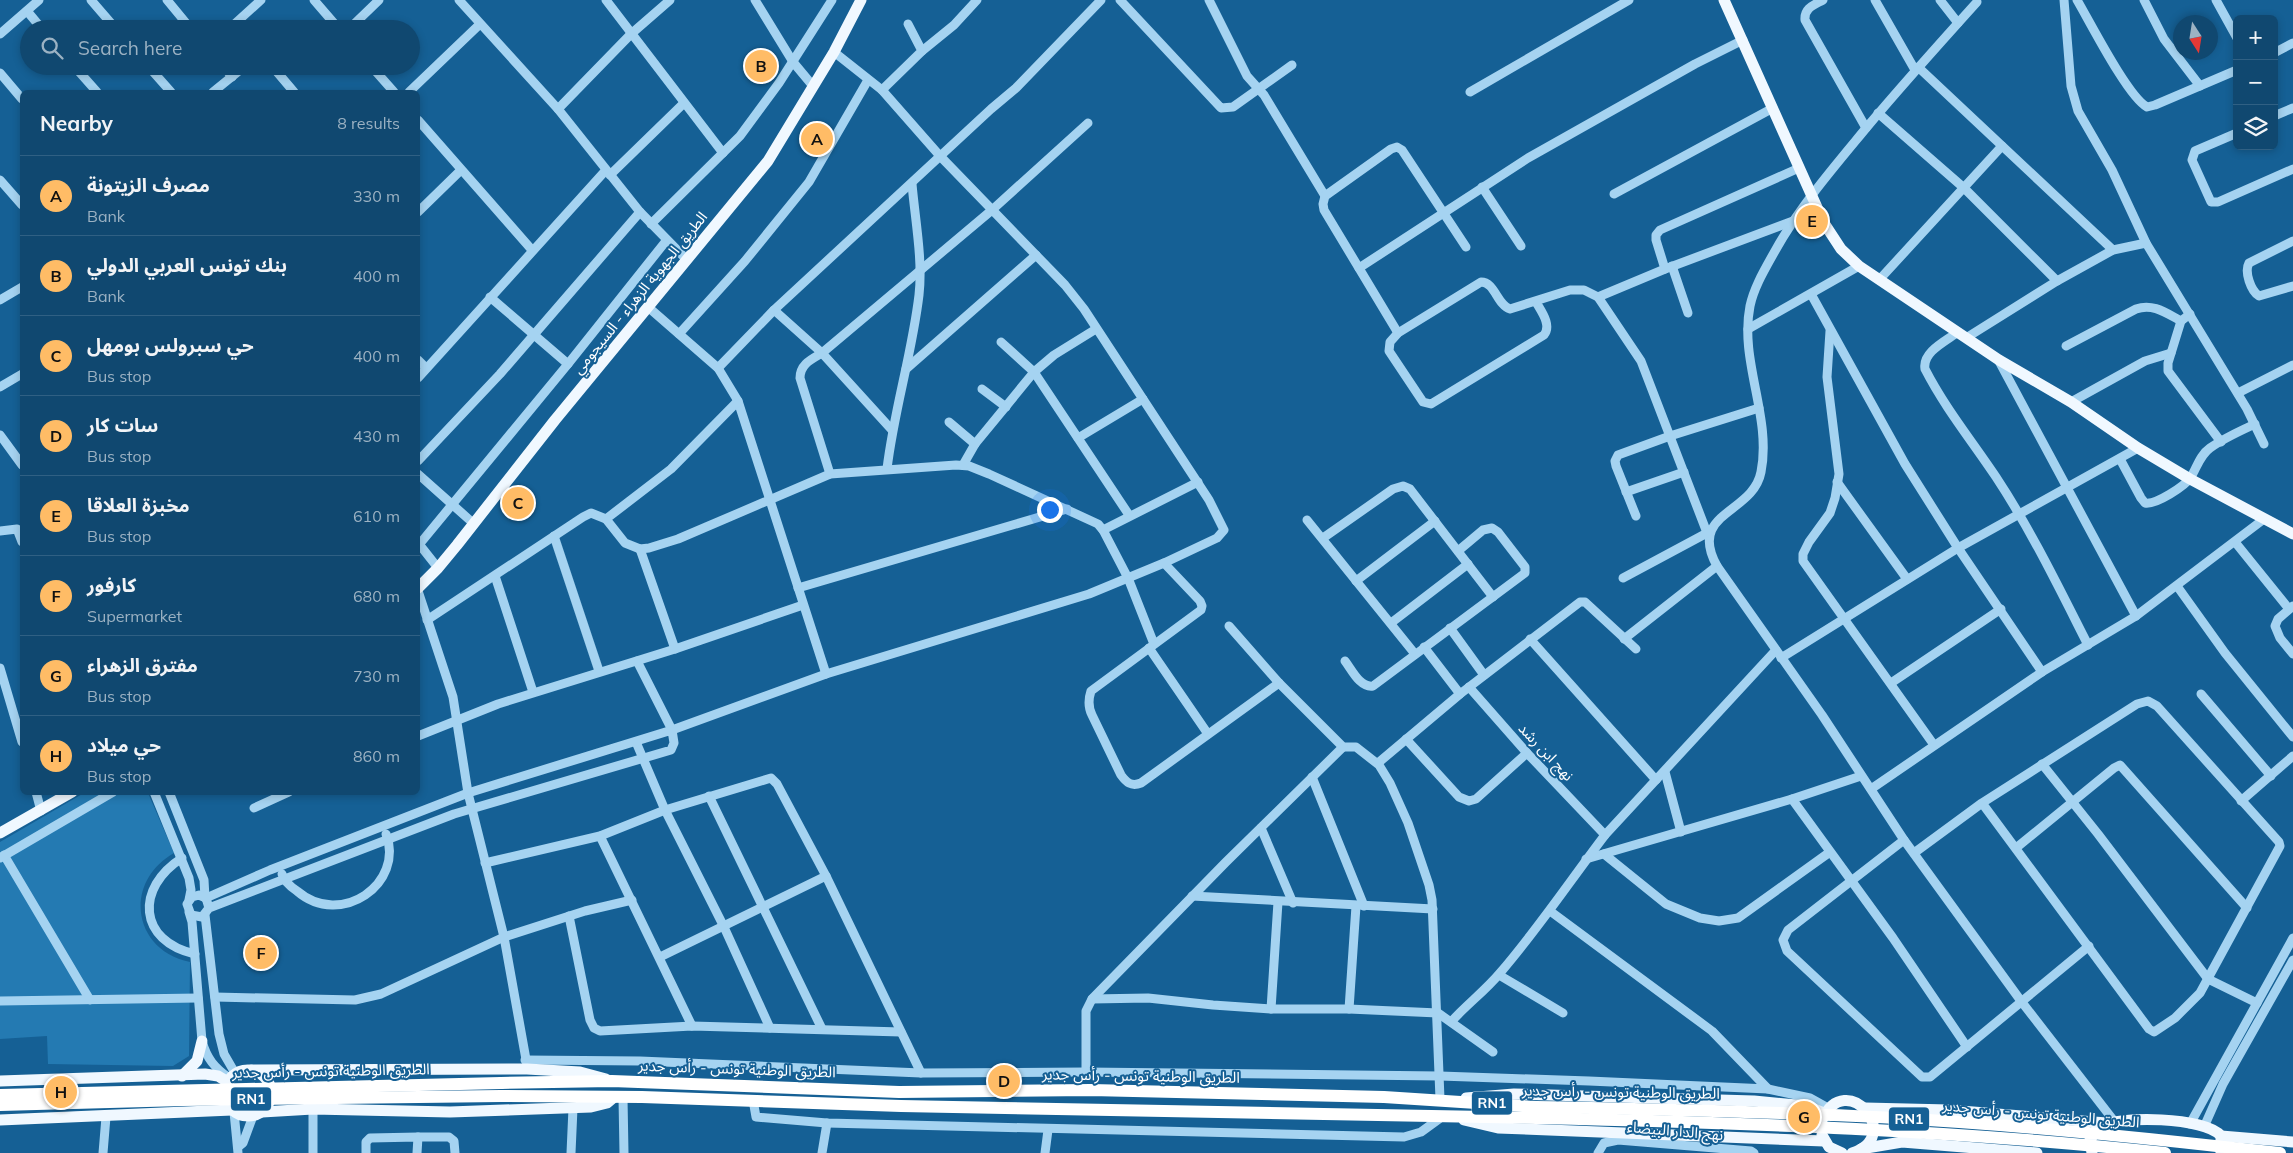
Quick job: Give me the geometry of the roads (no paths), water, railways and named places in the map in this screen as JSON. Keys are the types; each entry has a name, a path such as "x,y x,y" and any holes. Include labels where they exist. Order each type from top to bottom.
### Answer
{"highway":[{"name":"الطريق الوطنية تونس - رأس جدير","path":"0,1095 612,1081 899,1092 1091,1090 1443,1100 1537,1112 1688,1122 1947,1133 2165,1153"},
{"name":"الطريق الوطنية تونس - رأس جدير","path":"0,1105 183,1100 502,1096 753,1100 901,1106 1447,1116 1537,1112 1748,1111 1896,1118 2046,1130 2280,1153"}],"main road":[{"name":"الطريق الجهوية الزهراء - السيجومي","path":"420,588 438,568 686,259 768,161 834,52 861,0"},
{"path":"1724,0 1774,108 1811,195 1836,243 1859,266 1999,360 2071,402 2138,448 2190,479 2293,534"},
{"path":"0,832 67,795"},
{"path":"182,1076 197,1061 202,1040"},
{"path":"251,1070 526,1064 580,1072 612,1081"},
{"name":"RN1","path":"251,1070 264,1075 271,1087 270,1101 257,1114 246,1116 233,1111 225,1096 231,1078 251,1070"},
{"path":"0,1081 73,1077 205,1074 231,1078"},
{"path":"1443,1100 1514,1094 1744,1101 1807,1106 1826,1111 1820,1127 1828,1147"},
{"path":"257,1114 313,1109 450,1112 573,1108 591,1107 618,1098"},
{"name":"RN1","path":"1826,1111 1840,1102 1846,1101 1859,1104 1865,1108 1873,1124 1872,1134 1868,1143 1857,1152"},
{"name":"RN1","path":"1865,1108 1949,1110 2110,1122"},
{"path":"0,1120 233,1111"},
{"path":"1447,1116 1498,1128 1828,1147 1842,1153"},
{"path":"2092,1153 2090,1144 2092,1134 2096,1128 2110,1122 2152,1120 2190,1124 2217,1131 2221,1136 2221,1153"},
{"path":"2221,1136 2293,1142"},
{"name":"RN1","path":"1857,1152 1902,1142 2037,1153"}],"street":[{"path":"0,34 39,0"},
{"path":"91,0 108,20"},
{"path":"167,0 184,20"},
{"path":"242,20 261,0"},
{"path":"314,0 331,20"},
{"path":"358,20 379,0"},
{"path":"459,0 558,109 640,212 666,241 686,259"},
{"path":"606,0 723,153"},
{"path":"558,109 631,34 670,0"},
{"path":"755,0 793,62 812,86"},
{"path":"651,224 723,153 752,120 793,62 832,0"},
{"path":"882,90 922,51 954,26 977,0"},
{"path":"718,368 774,310 1016,88 1101,0"},
{"path":"1120,0 1221,108 1233,107 1258,87 1292,65"},
{"path":"1210,0 1247,76 1258,87 1325,196"},
{"path":"1470,92 1629,0"},
{"path":"1823,0 1807,9 1804,14 1805,20 1866,128"},
{"path":"1875,0 1916,69 2113,250"},
{"path":"1940,0 1958,23"},
{"path":"2064,0 2068,68 2074,100 2112,170 2146,243 2238,394 2264,444"},
{"path":"2077,0 2117,68 2142,104 2147,106 2155,105 2233,72"},
{"path":"2144,0 2164,39 2200,86"},
{"path":"2216,0 2233,31"},
{"path":"1623,578 1708,536 1718,519 1750,495 1758,484 1763,459 1759,408 1748,329 1750,306 1755,290 1793,221 1811,195 1878,113 1977,2"},
{"path":"27,11 34,20"},
{"path":"411,90 480,24"},
{"path":"908,24 922,51"},
{"path":"1359,268 1528,158 1687,69 1743,40"},
{"path":"2278,51 2293,43"},
{"path":"189,900 199,895 206,898 278,867 468,793 636,742 826,674 1057,604 1164,563 1217,538 1223,532 1222,524 1198,482 1075,297 940,156 882,90 834,52"},
{"path":"0,73 20,97"},
{"path":"82,75 95,90"},
{"path":"156,75 169,90"},
{"path":"216,90 234,75"},
{"path":"280,75 292,90"},
{"path":"379,75 392,90"},
{"path":"679,334 744,261 809,182 868,80"},
{"path":"420,376 532,250 608,173 684,103"},
{"path":"1614,194 1774,108"},
{"path":"2278,114 2293,108"},
{"path":"1878,113 1964,188 2057,280"},
{"path":"420,122 460,171 532,250"},
{"path":"830,474 800,378 801,370 805,363 822,353 919,272 992,210 1088,123"},
{"path":"2233,135 2195,151 2193,154 2192,160 2211,202 2218,202 2293,169"},
{"path":"1879,280 2002,146"},
{"path":"1398,334 1324,210 1325,196 1391,149 1397,147 1402,150 1466,248"},
{"path":"1688,313 1656,240 1656,235 1660,230 1799,168"},
{"path":"420,210 460,171"},
{"path":"0,180 20,203"},
{"path":"887,469 892,430 906,369 919,294 912,184"},
{"path":"1482,187 1521,246"},
{"path":"420,460 580,284 640,212"},
{"path":"1598,297 1793,221"},
{"path":"420,543 568,364 666,241"},
{"path":"2293,241 2249,263 2246,270 2253,291 2259,296 2293,286"},
{"path":"2088,645 2050,571 1997,479 1952,417 1925,369 1924,362 1927,356 2057,280 2113,250 2146,243"},
{"path":"906,369 1036,255"},
{"path":"1748,329 1859,266"},
{"path":"1536,302 1548,326 1548,331 1544,335 1431,404 1423,402 1390,353 1389,345 1398,334 1481,282 1488,284 1507,308 1518,308 1570,290 1584,290 1598,297 1638,355 1708,536 1710,552 1717,566 1822,715 1904,840 2110,1122"},
{"path":"2,296 20,288"},
{"path":"1811,294 1899,454 1958,548 2042,672"},
{"path":"490,298 568,364"},
{"path":"2066,346 2136,309 2146,306 2155,307 2181,321"},
{"path":"648,307 718,368 738,401 826,674"},
{"path":"774,310 822,353 892,430"},
{"path":"2190,314 2181,321 2167,369 2221,442"},
{"path":"964,465 976,444 1034,372 1054,355 1096,329"},
{"path":"1830,331 1827,377 1838,462 1837,482 1830,513 1809,542 1802,557 1803,561 1934,745"},
{"path":"1001,342 1034,372 1129,515"},
{"path":"2071,402 2145,362 2171,353"},
{"path":"1999,360 2136,616"},
{"path":"420,362 426,368"},
{"path":"2238,394 2293,365"},
{"path":"0,387 20,375"},
{"path":"982,389 1006,407"},
{"path":"1078,438 1143,399"},
{"path":"606,519 671,469 738,401"},
{"path":"1636,516 1616,466 1617,457 1670,436 1759,408"},
{"path":"949,422 976,444"},
{"path":"2120,459 2141,498 2147,504 2169,494 2190,479 2209,449 2255,424"},
{"path":"0,435 20,462"},
{"path":"1781,658 1958,548 2138,448"},
{"path":"427,620 591,513 606,519 625,543 640,549 678,539 769,498 830,474 964,465 1091,520 1103,530 1128,578 1152,646 1208,734"},
{"path":"1626,492 1684,472"},
{"path":"420,476 473,523"},
{"path":"1103,530 1129,515 1198,482"},
{"path":"1837,482 1907,579"},
{"path":"1323,538 1393,489 1403,486 1410,489 1493,597"},
{"path":"798,588 1067,509"},
{"path":"1307,520 1415,654"},
{"path":"1871,789 2042,672 2136,616 2264,520"},
{"path":"1356,581 1434,521"},
{"path":"1345,661 1360,682 1370,687 1524,573 1525,567 1495,530 1490,528 1483,530 1458,551"},
{"path":"0,532 17,529 20,537"},
{"path":"554,536 599,671"},
{"path":"2235,542 2291,608 2278,620 2275,626 2280,638 2293,654"},
{"path":"420,547 438,568"},
{"path":"640,549 674,649"},
{"path":"1164,563 1202,606 1199,612 1091,691 1089,697 1092,715 1121,775 1130,784 1141,783 1280,683"},
{"path":"1391,623 1468,564"},
{"path":"1624,639 1717,566"},
{"path":"495,576 534,692"},
{"path":"2177,586 2225,653 2293,737"},
{"path":"420,597 453,697 468,793 504,937 526,1064 640,1061 921,1073 1086,1072 1440,1076 1768,1089 1810,1098 1826,1111"},
{"path":"1378,763 1460,694 1577,603 1582,602 1636,649"},
{"path":"420,735 457,719 534,692 637,661 803,605"},
{"path":"1891,683 2001,610"},
{"path":"1229,626 1280,683 1343,748"},
{"path":"1450,628 1484,675"},
{"path":"1530,639 1656,780"},
{"path":"1424,647 1460,694"},
{"path":"1451,1022 1499,975 1550,911 1605,835 1776,650"},
{"path":"189,912 198,917 283,878 472,808 643,760 671,750 674,743 672,730 637,661"},
{"path":"0,668 20,733"},
{"name":"نهج ابن رشد","path":"1469,687 1605,835"},
{"path":"2201,694 2271,776"},
{"path":"1914,853 1982,803 2042,764 2138,704 2151,701 2279,842 2280,846 2200,993 2186,1008 2154,1032 2149,1028 1982,803"},
{"path":"1406,739 1458,797 1469,801 1476,799 1527,752"},
{"path":"636,742 665,810 724,927 770,1028"},
{"path":"1086,1072 1086,1011 1092,999 1192,896 1343,748 1349,745 1356,746 1378,763 1390,783 1408,823 1426,872 1432,909 1440,1076 1443,1100"},
{"path":"2241,801 2293,756"},
{"path":"2042,764 2208,979 2257,1002"},
{"path":"2016,848 2114,768 2121,766 2247,908"},
{"path":"1665,772 1681,832"},
{"path":"1586,860 1792,799 1861,776"},
{"path":"1312,778 1360,906 1349,1009"},
{"path":"485,863 600,836 665,810 765,779 774,780 826,876 921,1073"},
{"path":"37,795 41,811"},
{"path":"90,1000 2,857 108,795"},
{"path":"155,795 182,858 190,884 187,904 192,922 202,1040 210,1061 231,1078"},
{"path":"170,795 204,880 220,1040 231,1078"},
{"path":"254,808 282,795"},
{"path":"709,796 822,1029"},
{"path":"1792,799 1967,1046"},
{"path":"278,867 283,878 303,897 314,903 327,906 354,902 366,895 382,876 388,851 387,838 383,827"},
{"path":"1261,828 1293,903"},
{"path":"600,836 692,1026"},
{"path":"1904,840 1788,930 1784,936 1784,948 1922,1077 1930,1077 2089,946"},
{"path":"1604,854 1666,904 1700,918 1719,921 1738,918 1830,852"},
{"path":"182,858 169,866 154,883 149,903 150,912 156,932 163,941 182,951 195,954"},
{"path":"660,957 826,876"},
{"path":"1192,896 1293,903 1432,909"},
{"path":"215,997 355,1000 381,994 504,937 568,916 632,900"},
{"path":"1271,1009 1278,902"},
{"path":"1550,911 1712,1031 1768,1089"},
{"path":"568,916 590,1020 594,1028 600,1031 692,1026 901,1032"},
{"path":"2190,1124 2293,938"},
{"path":"2204,1127 2223,1084 2293,960"},
{"path":"1499,975 1563,1013"},
{"path":"0,1001 198,998"},
{"path":"1092,999 1148,998 1213,1006 1438,1013 1493,1052"},
{"path":"618,1098 624,1153"},
{"path":"753,1100 756,1117 827,1123 1048,1130 1404,1138 1421,1132 1447,1116"},
{"path":"571,1153 573,1108"},
{"path":"312,1153 313,1109"},
{"path":"233,1111 238,1150"},
{"path":"238,1150 257,1114"},
{"path":"103,1153 106,1117"},
{"path":"822,1153 827,1123"},
{"path":"1045,1153 1048,1130"},
{"path":"366,1153 366,1142 370,1138 449,1137 455,1145 455,1153"},
{"path":"417,1153 418,1138"},
{"name":"نهج الدار البيضاء","path":"1598,1153 1604,1143 1613,1140 1685,1150 1751,1151 1754,1153"}],"place":[{"name":"بنك تونس العربي الدولي","path":"761,66"},
{"name":"مصرف الزيتونة","path":"817,139"},
{"name":"مخبزة العلاقا","path":"1812,221"},
{"name":"حي سبرولس بومهل","path":"518,503"},
{"name":"كارفور","path":"261,953"},
{"name":"سات كار","path":"1004,1081"},
{"name":"حي ميلاد","path":"61,1092"},
{"name":"مفترق الزهراء","path":"1804,1117"}]}
